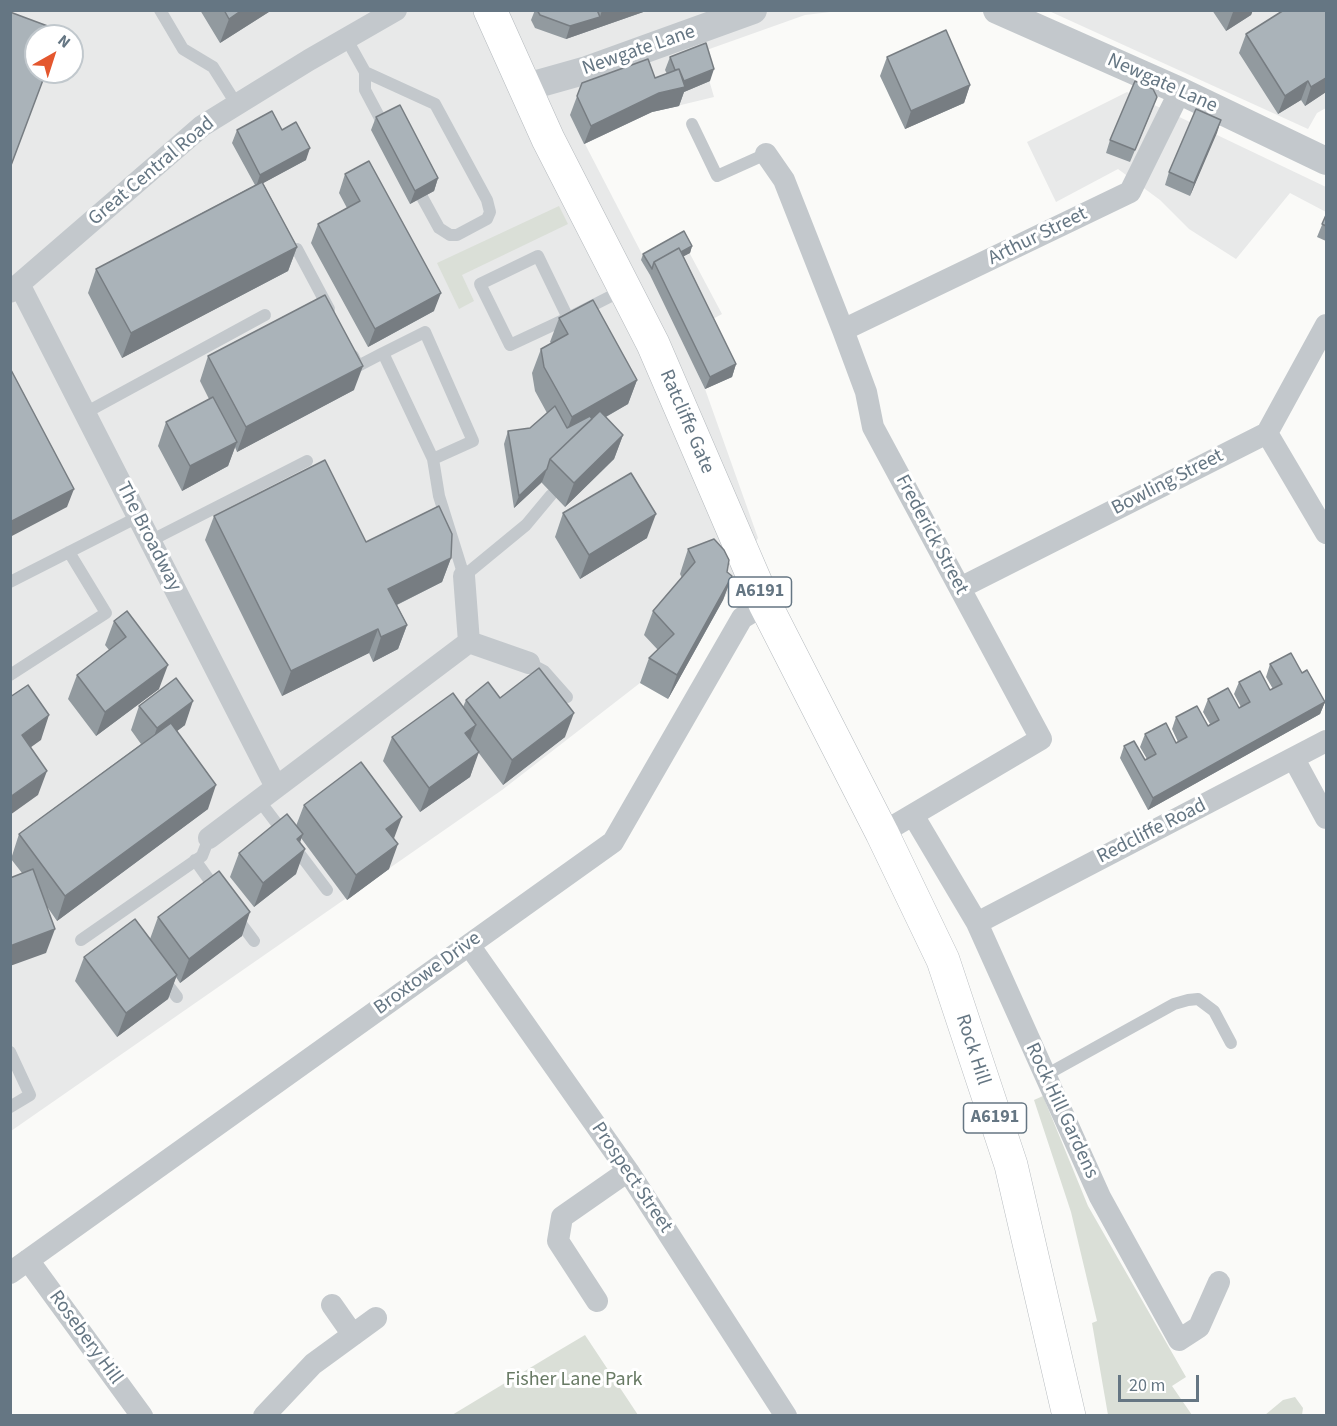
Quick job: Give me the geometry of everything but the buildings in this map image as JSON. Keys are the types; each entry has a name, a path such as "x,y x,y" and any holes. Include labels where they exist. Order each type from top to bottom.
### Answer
{"main road":[{"name":"Ratcliffe Gate","path":"490,10 524,88 626,289 765,604 882,833"},
{"name":"Rock Hill","path":"882,833 943,960 1011,1165 1069,1416"}],"street":[{"name":"Great Central Road","path":"15,289 202,126 396,10"},
{"name":"Newgate Lane","path":"524,88 587,70 753,10"},
{"name":"Newgate Lane","path":"997,10 1180,91 1326,161"},
{"name":"Arthur Street","path":"843,330 1130,192 1180,91"},
{"name":"Frederick Street","path":"766,154 783,180 843,330 866,392 873,427 1041,739 882,833"},
{"name":"The Broadway","path":"15,289 85,413 150,541 267,794"},
{"path":"1326,326 1267,433 1326,533"},
{"name":"Bowling Street","path":"960,588 1267,433"},
{"path":"464,576 469,642"},
{"name":"Broxtowe Drive","path":"19,1266 613,842 742,618 765,604"},
{"path":"209,838 469,642"},
{"path":"469,642 529,663"},
{"name":"Redcliffe Road","path":"977,923 1326,741"},
{"path":"1294,759 1326,818"},
{"name":"Rock Hill Gardens","path":"912,815 977,923 1044,1077 1100,1197 1179,1340 1199,1327 1219,1282"},
{"name":"Prospect Street","path":"469,945 628,1171 786,1416"},
{"path":"597,1301 558,1241 562,1217 628,1171"},
{"name":"Rosebery Hill","path":"19,1266 141,1416"},
{"path":"332,1305 353,1335"},
{"path":"264,1416 313,1364 376,1318"}],"lane":[{"path":"160,10 183,49 213,67 237,105"},
{"path":"346,38 365,72 365,90 382,122"},
{"path":"365,72 435,104 487,200 490,212 487,219 457,235 450,235 439,228 422,197"},
{"path":"692,124 717,176 766,154"},
{"path":"297,249 336,323"},
{"path":"568,318 538,256 480,284 510,345 568,318 626,289"},
{"path":"85,413 265,315"},
{"path":"347,345 358,366 425,332 473,441 433,459"},
{"path":"383,353 433,459 439,496 464,576 526,525 551,495"},
{"path":"150,541 307,461"},
{"path":"10,582 138,517"},
{"path":"10,675 106,613 69,552"},
{"path":"529,663 544,671 567,697"},
{"path":"267,794 327,890"},
{"path":"81,940 119,920 202,856 209,838"},
{"path":"195,860 254,941"},
{"path":"156,970 177,997"},
{"path":"1044,1077 1174,1004 1188,1000 1198,999 1214,1011 1231,1043"},
{"path":"10,1052 30,1095 10,1107"}],"shaded area":[{"path":"11,11 839,11 805,15 701,52 714,97 652,112 585,144 644,258 681,237 722,314 680,337 705,389 758,538 668,699 640,683 502,790 11,1131"},
{"path":"1049,11 1326,11 1326,108 1317,113 1308,129"},
{"path":"1127,92 1326,187 1326,212 1290,193 1236,259 1189,229 1160,200 1118,169 1056,202 1027,142"}],"green space":[{"path":"559,206 568,224 462,275 474,301 459,309 437,263"},
{"path":"1043,1096 1088,1206 1186,1377 1172,1386 1192,1415 1108,1415 1092,1323 1097,1321 1071,1212 1034,1100"},
{"name":"Fisher Lane Park","path":"585,1335 638,1415 452,1415 558,1351"},
{"path":"1295,1397 1303,1408 1302,1415 1265,1415 1283,1400"}]}
